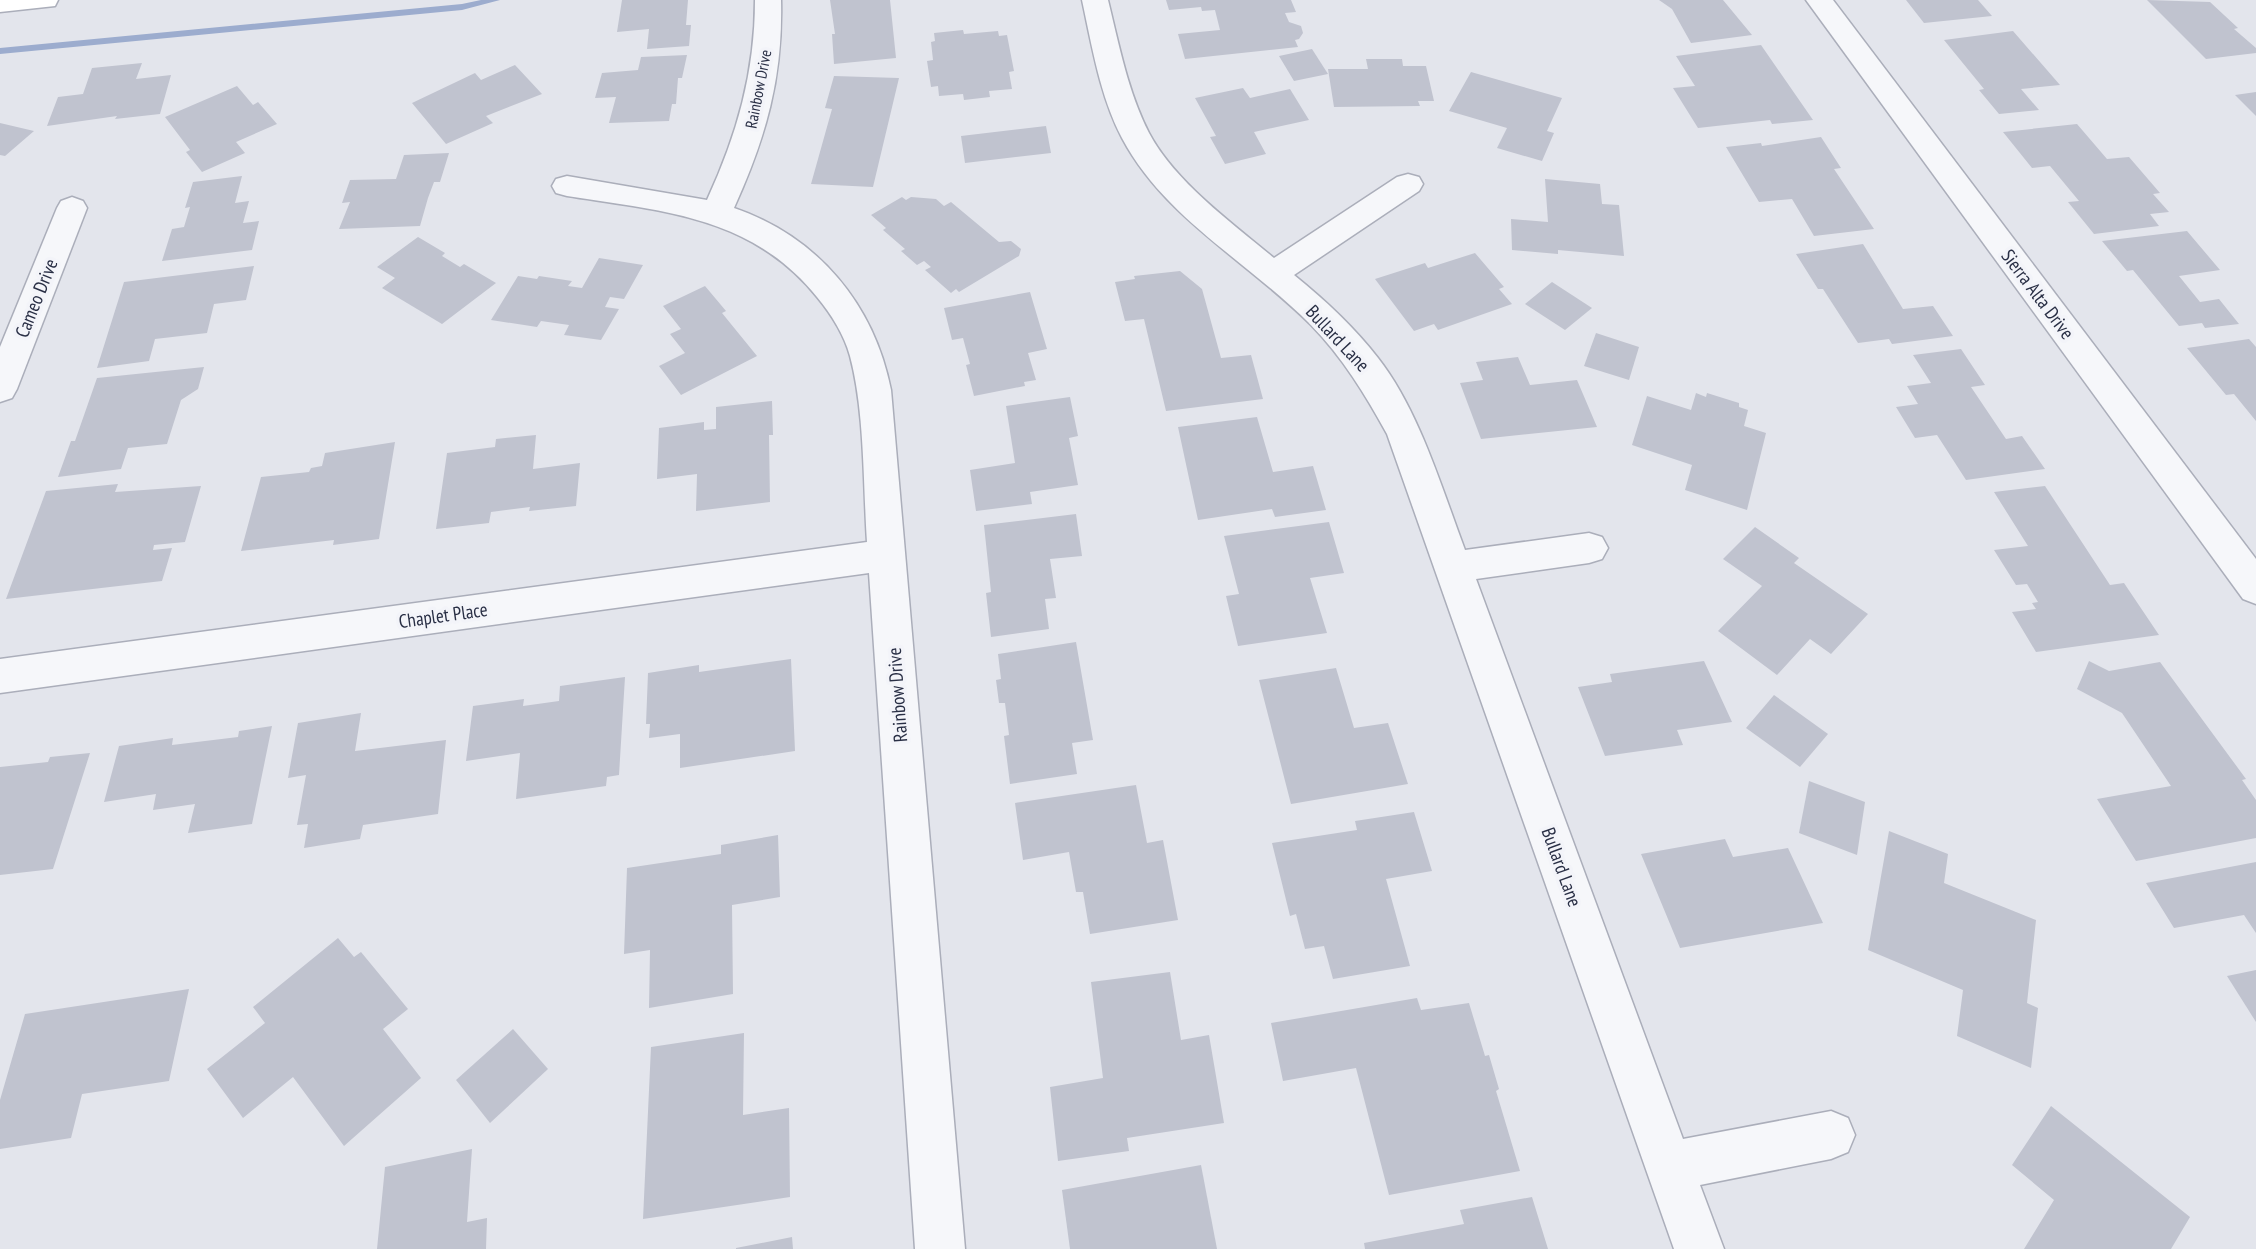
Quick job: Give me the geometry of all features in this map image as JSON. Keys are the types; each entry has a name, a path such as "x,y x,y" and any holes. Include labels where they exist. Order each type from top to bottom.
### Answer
{"main road":[{"path":"0,4 45,0"}],"street":[{"name":"Rainbow Drive","path":"716,213 756,120 766,68 768,0"},
{"name":"Bullard Lane","path":"1095,0 1114,81 1136,137 1181,197 1322,316 1368,369 1404,433 1699,1249"},
{"name":"Sierra Alta Drive","path":"1819,0 2256,588"},
{"path":"1272,274 1408,184"},
{"name":"Rainbow Drive","path":"567,186 716,213 758,230 804,263 837,298 863,344 874,390 940,1249"},
{"name":"Cameo Drive","path":"0,389 72,208"},
{"path":"1453,567 1589,548"},
{"name":"Chaplet Place","path":"0,676 886,555"},
{"path":"1671,1166 1831,1135"}],"building":[{"path":"622,0 688,0 686,25 691,25 689,46 647,49 649,29 617,32"},
{"path":"830,0 890,0 896,58 834,64 832,34 835,34"},
{"path":"1166,0 1291,0 1296,12 1285,13 1289,22 1301,26 1303,33 1295,40 1298,47 1185,59 1178,34 1220,30 1215,10 1202,11 1201,7 1169,10"},
{"path":"1659,0 1723,0 1752,35 1691,43 1672,9"},
{"path":"1906,0 1978,0 1992,16 1924,23"},
{"path":"2147,0 2210,2 2238,28 2234,29 2256,48 2256,53 2206,59"},
{"path":"963,30 964,34 998,31 999,36 1007,35 1014,71 1009,72 1012,89 989,91 990,97 964,100 963,94 939,96 938,86 931,87 927,61 933,60 931,42 935,41 934,33"},
{"path":"2013,31 2060,85 2021,89 2039,110 1999,114 1979,90 1984,89 1944,40"},
{"path":"1761,45 1813,120 1772,124 1770,120 1698,128 1673,88 1695,86 1676,56"},
{"path":"1312,49 1328,74 1294,81 1279,56"},
{"path":"687,55 682,78 678,78 676,104 672,104 669,121 609,123 616,97 595,98 602,73 638,70 641,57"},
{"path":"1366,59 1402,59 1403,66 1426,66 1434,101 1418,101 1420,106 1334,107 1328,69 1368,69"},
{"path":"142,63 136,79 171,75 160,114 115,119 117,116 47,126 58,97 83,94 92,68"},
{"path":"515,65 542,94 486,116 493,123 446,144 412,103 475,73 481,80"},
{"path":"1471,72 1562,98 1547,131 1554,133 1542,161 1497,148 1507,128 1449,111"},
{"path":"834,76 899,78 873,187 811,184 832,109 825,108"},
{"path":"237,86 253,105 258,102 277,124 236,142 245,153 202,172 186,152 190,150 165,117"},
{"path":"1243,88 1250,98 1290,89 1309,120 1254,132 1266,154 1225,164 1210,137 1216,136 1195,98"},
{"path":"2256,92 2256,116 2235,95"},
{"path":"0,123 34,131 5,156 0,155"},
{"path":"2077,124 2107,159 2129,157 2160,193 2153,194 2169,212 2150,214 2159,226 2094,234 2068,202 2079,201 2050,166 2032,168 2003,132"},
{"path":"1046,126 1051,153 965,163 961,136"},
{"path":"1821,137 1841,168 1834,169 1874,229 1814,236 1792,199 1759,202 1726,147 1761,143 1762,146"},
{"path":"449,153 440,182 434,182 420,226 339,229 350,202 342,203 350,180 396,179 404,155"},
{"path":"242,176 235,203 249,201 243,223 259,221 252,250 162,261 172,229 184,227 190,207 185,208 193,182"},
{"path":"1545,179 1600,184 1602,204 1619,205 1624,256 1558,250 1558,254 1512,250 1511,219 1548,222"},
{"path":"902,197 906,200 911,197 936,199 944,206 951,202 999,242 1011,241 1021,249 1019,256 959,292 956,289 951,293 925,270 931,267 924,261 917,265 901,251 905,249 883,230 886,228 871,215"},
{"path":"2187,231 2220,270 2179,276 2200,302 2219,299 2239,324 2205,328 2202,323 2179,326 2133,270 2127,271 2102,241"},
{"path":"418,237 445,253 442,256 460,267 464,264 496,283 442,324 382,288 395,278 377,267"},
{"path":"1863,244 1903,309 1933,306 1953,336 1892,344 1889,339 1858,343 1823,289 1818,289 1796,254"},
{"path":"1475,253 1504,287 1499,289 1512,304 1438,330 1434,324 1414,331 1375,279 1425,263 1428,268"},
{"path":"599,258 643,265 624,299 610,297 605,307 619,309 601,340 564,335 569,325 541,321 537,327 491,320 518,276 572,281 568,286 582,288"},
{"path":"254,266 246,300 214,304 207,333 155,339 149,361 97,368 124,282"},
{"path":"1180,271 1202,289 1221,358 1251,355 1263,399 1166,411 1144,319 1125,321 1115,282 1135,279 1134,276"},
{"path":"1552,282 1592,308 1565,330 1525,304"},
{"path":"705,286 726,311 722,313 757,356 681,395 659,366 685,353 670,334 681,329 663,306"},
{"path":"1030,292 1047,349 1028,353 1036,380 1024,382 1025,386 974,396 963,338 952,340 944,308"},
{"path":"1596,333 1639,347 1629,380 1584,366"},
{"path":"2249,339 2256,347 2256,421 2234,394 2226,395 2187,348"},
{"path":"1961,349 1985,385 1971,387 2006,439 2022,436 2045,469 1966,480 1937,435 1915,438 1896,407 1918,404 1907,386 1931,383 1913,355"},
{"path":"1518,357 1530,385 1577,380 1597,427 1481,439 1460,383 1483,380 1476,362"},
{"path":"204,367 198,389 181,400 167,444 128,448 121,469 58,477 71,441 75,441 97,378"},
{"path":"1696,393 1706,397 1707,393 1739,403 1739,407 1748,410 1744,426 1766,433 1747,510 1685,490 1692,465 1632,445 1647,396 1691,410"},
{"path":"1070,397 1078,436 1069,438 1078,485 1030,492 1032,504 976,511 970,470 1015,463 1006,406"},
{"path":"772,401 773,435 769,435 770,502 696,511 697,474 657,479 659,428 704,422 704,430 716,429 716,407"},
{"path":"1257,417 1273,472 1313,466 1326,510 1275,517 1272,509 1198,520 1178,427"},
{"path":"536,435 533,469 580,463 576,506 529,511 530,507 491,512 489,523 436,529 447,453 495,447 496,439"},
{"path":"395,442 379,539 333,545 334,540 241,551 261,477 309,472 311,468 322,466 325,453"},
{"path":"118,484 115,492 201,486 185,542 154,545 153,550 172,548 162,581 6,599 46,491"},
{"path":"2045,486 2110,585 2124,583 2159,635 2036,652 2012,612 2036,609 2032,603 2038,602 2027,584 2016,585 1994,550 2028,546 1994,492"},
{"path":"1076,514 1082,556 1050,559 1056,598 1045,599 1049,629 991,637 986,593 991,592 984,525"},
{"path":"1329,522 1344,573 1310,578 1327,633 1238,646 1226,596 1239,594 1224,536"},
{"path":"1755,527 1799,558 1794,563 1868,614 1831,654 1810,639 1777,675 1718,631 1762,586 1723,559"},
{"path":"1076,642 1093,740 1072,743 1077,774 1010,784 1004,736 1009,735 1005,703 999,703 996,680 1001,679 998,654"},
{"path":"791,659 795,751 680,768 680,734 649,738 650,724 646,724 648,673 699,665 699,672"},
{"path":"1704,661 1732,722 1677,730 1683,745 1605,756 1578,687 1612,682 1610,674"},
{"path":"2089,661 2109,671 2160,662 2246,779 2242,780 2256,800 2256,838 2136,861 2097,799 2171,786 2122,713 2077,689"},
{"path":"1336,668 1354,728 1388,723 1408,784 1291,804 1259,680"},
{"path":"625,677 619,775 607,777 606,786 516,799 520,753 466,761 473,706 524,699 523,706 559,701 560,686"},
{"path":"1774,695 1828,734 1800,767 1746,728"},
{"path":"361,713 355,751 446,740 438,814 363,825 360,839 304,848 308,824 297,825 306,775 288,778 298,723"},
{"path":"272,726 252,824 188,833 195,804 153,810 156,794 104,802 119,746 173,738 172,745 238,737 239,731"},
{"path":"90,753 53,869 0,875 0,767 48,762 50,757"},
{"path":"1809,781 1865,802 1857,855 1799,833"},
{"path":"1136,785 1147,843 1163,840 1178,920 1090,934 1083,892 1076,892 1069,852 1023,860 1015,803"},
{"path":"1414,812 1432,871 1386,879 1410,966 1333,979 1324,946 1305,949 1296,914 1290,916 1272,843 1357,830 1355,821"},
{"path":"1889,831 1948,854 1944,883 2036,920 2027,1003 2038,1008 2031,1068 1957,1036 1963,990 1868,950"},
{"path":"778,835 780,897 732,905 733,994 649,1008 650,950 624,954 627,868 721,854 721,845"},
{"path":"1725,839 1733,857 1788,848 1823,923 1680,948 1641,854"},
{"path":"2256,862 2256,933 2244,915 2174,928 2146,883"},
{"path":"338,938 354,957 361,952 408,1009 383,1029 421,1078 344,1146 293,1077 243,1118 207,1069 265,1023 253,1007"},
{"path":"2256,970 2256,1022 2227,976"},
{"path":"1170,972 1181,1040 1209,1035 1224,1123 1127,1138 1129,1151 1058,1161 1050,1087 1103,1078 1091,982"},
{"path":"189,989 169,1081 82,1094 71,1138 0,1149 0,1100 25,1014"},
{"path":"1417,998 1421,1010 1469,1003 1485,1056 1489,1055 1499,1089 1496,1091 1520,1171 1389,1195 1356,1068 1283,1081 1271,1023"},
{"path":"513,1029 548,1069 490,1123 456,1080"},
{"path":"744,1033 743,1115 789,1108 790,1197 643,1219 651,1047"},
{"path":"2051,1106 2190,1217 2171,1249 2024,1249 2054,1200 2012,1165"},
{"path":"472,1149 467,1222 487,1218 486,1249 377,1249 385,1167"},
{"path":"1201,1165 1217,1249 1070,1249 1062,1190"},
{"path":"1532,1197 1548,1249 1365,1249 1364,1243 1464,1224 1460,1210"},
{"path":"792,1237 793,1249 736,1249 736,1248"}],"waterway":[{"path":"0,51 462,7 495,0"}]}
